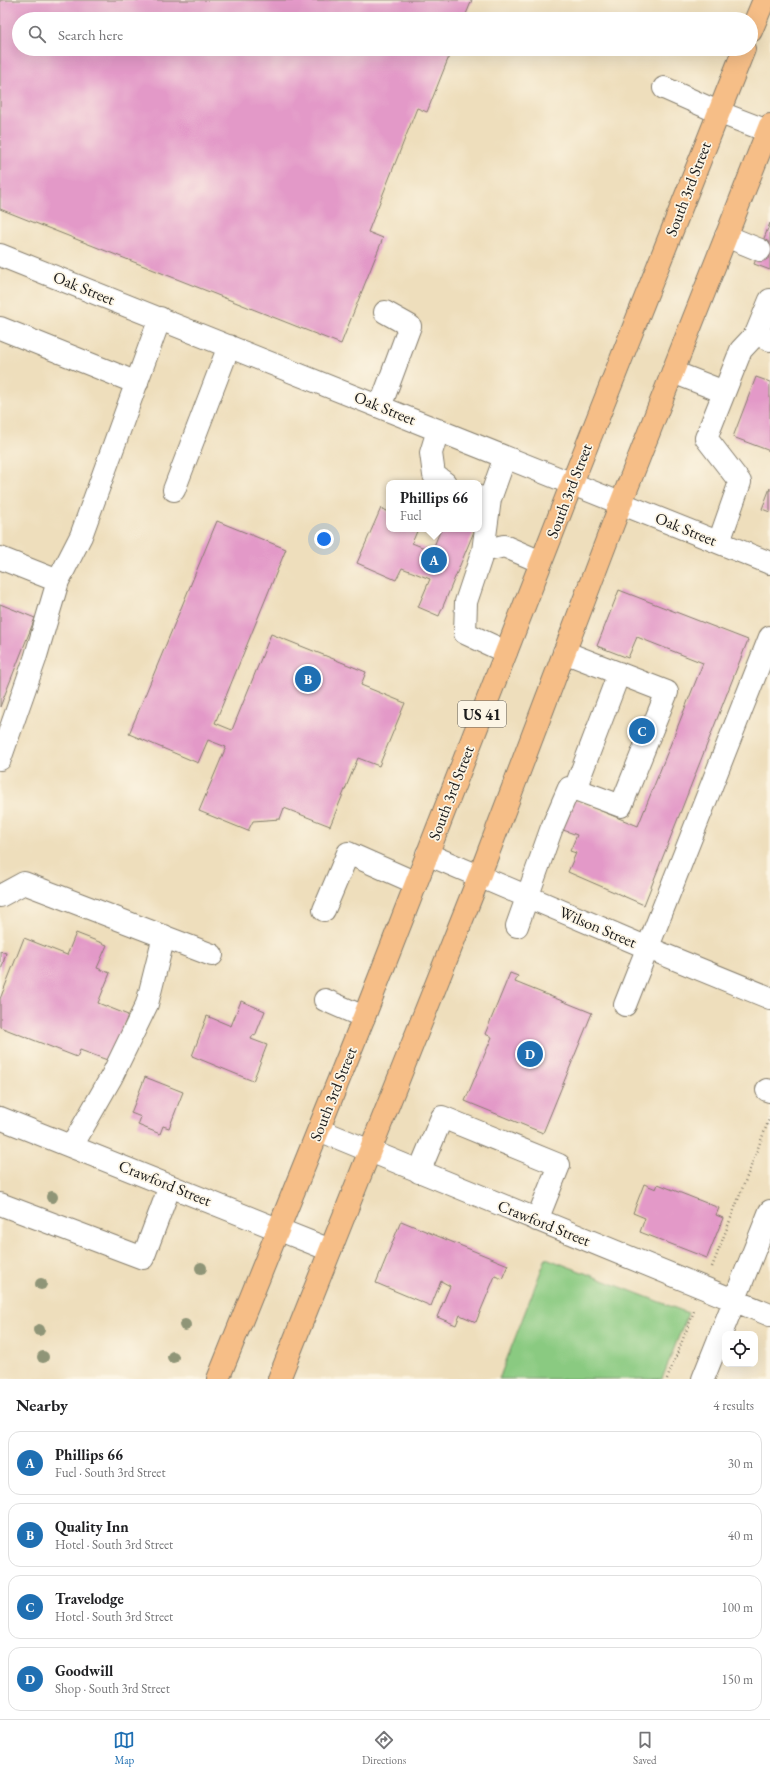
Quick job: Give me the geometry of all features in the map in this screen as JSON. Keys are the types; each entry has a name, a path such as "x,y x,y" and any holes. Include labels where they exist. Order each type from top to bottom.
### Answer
{"highway":[{"path":"758,14 764,0"},
{"name":"South 3rd Street","path":"218,1379 364,1018 541,562 741,56"},
{"path":"279,1379 479,877 621,503 769,129"}],"street":[{"path":"664,88 718,112 769,129"},
{"path":"726,236 760,250"},
{"name":"Oak Street","path":"0,254 770,562"},
{"path":"718,542 740,482 706,438 741,350 763,337 770,300"},
{"path":"380,407 410,326 385,312"},
{"path":"0,759 35,659 58,581 81,536 160,318"},
{"path":"0,328 137,384"},
{"path":"174,490 229,346"},
{"path":"673,372 724,392"},
{"path":"438,430 432,453 434,474 441,480"},
{"path":"505,457 484,498 483,551 466,602 466,633 506,652"},
{"path":"483,551 504,546 541,562"},
{"path":"0,558 58,581"},
{"path":"626,1005 770,637"},
{"path":"517,926 551,830 568,788 575,789 621,806 667,692 564,652"},
{"path":"575,789 619,673"},
{"path":"324,910 348,853 416,882"},
{"name":"Wilson Street","path":"427,854 770,998"},
{"path":"0,896 24,883 212,955"},
{"path":"72,1146 112,1076 147,1004 164,936"},
{"path":"325,1000 364,1018"},
{"path":"419,1172 442,1117 559,1165 537,1220"},
{"name":"Crawford Street","path":"0,1118 330,1250"},
{"name":"Crawford Street","path":"319,1130 770,1314"},
{"path":"0,1204 143,1258 170,1186"},
{"path":"703,1379 770,1211"}],"path":[{"path":"667,1379 705,1288 770,1117"}],"green space":[{"path":"546,1258 688,1313 662,1379 499,1379"}],"building":[{"path":"0,0 472,0 467,12 12,12 12,56 449,56 427,112 417,108 368,232 383,238 341,344 0,209"},
{"path":"770,223 770,270 754,264"},
{"path":"756,377 770,382 770,451 733,437"},
{"path":"770,488 770,512 762,509"},
{"path":"381,508 386,510 386,532 417,532 412,543 432,551 440,532 474,532 439,616 418,607 430,579 402,568 396,580 357,563"},
{"path":"217,521 286,549 215,723 232,730 271,634 366,672 361,685 405,703 379,766 358,758 330,826 284,808 280,819 253,821 248,831 199,811 226,747 208,740 198,763 129,734"},
{"path":"619,590 748,640 644,905 568,872 576,853 570,851 577,835 555,827 567,797 638,826 703,663 637,637 628,658 597,646"},
{"path":"0,604 35,618 0,707"},
{"path":"76,933 107,945 97,968 110,973 98,1003 128,1015 110,1061 80,1050 77,1057 0,1027 0,999 24,938 67,955"},
{"path":"0,951 6,953 0,974"},
{"path":"510,973 518,976 515,982 592,1013 543,1133 465,1101 492,1037 485,1034"},
{"path":"241,1001 265,1011 255,1036 253,1035 251,1039 267,1045 253,1081 192,1056 207,1016 231,1026"},
{"path":"145,1077 183,1092 169,1128 163,1126 160,1134 138,1125 141,1117 131,1113"},
{"path":"644,1184 656,1189 658,1184 719,1208 716,1215 723,1218 707,1258 640,1232 645,1218 633,1213"},
{"path":"401,1221 508,1265 502,1279 495,1276 476,1322 460,1315 456,1325 437,1317 450,1286 441,1281 431,1306 376,1283"}],"place":[{"name":"Phillips 66","path":"434,560"},
{"name":"Quality Inn","path":"308,679"},
{"name":"Travelodge","path":"642,731"},
{"name":"Goodwill","path":"530,1054"}]}
